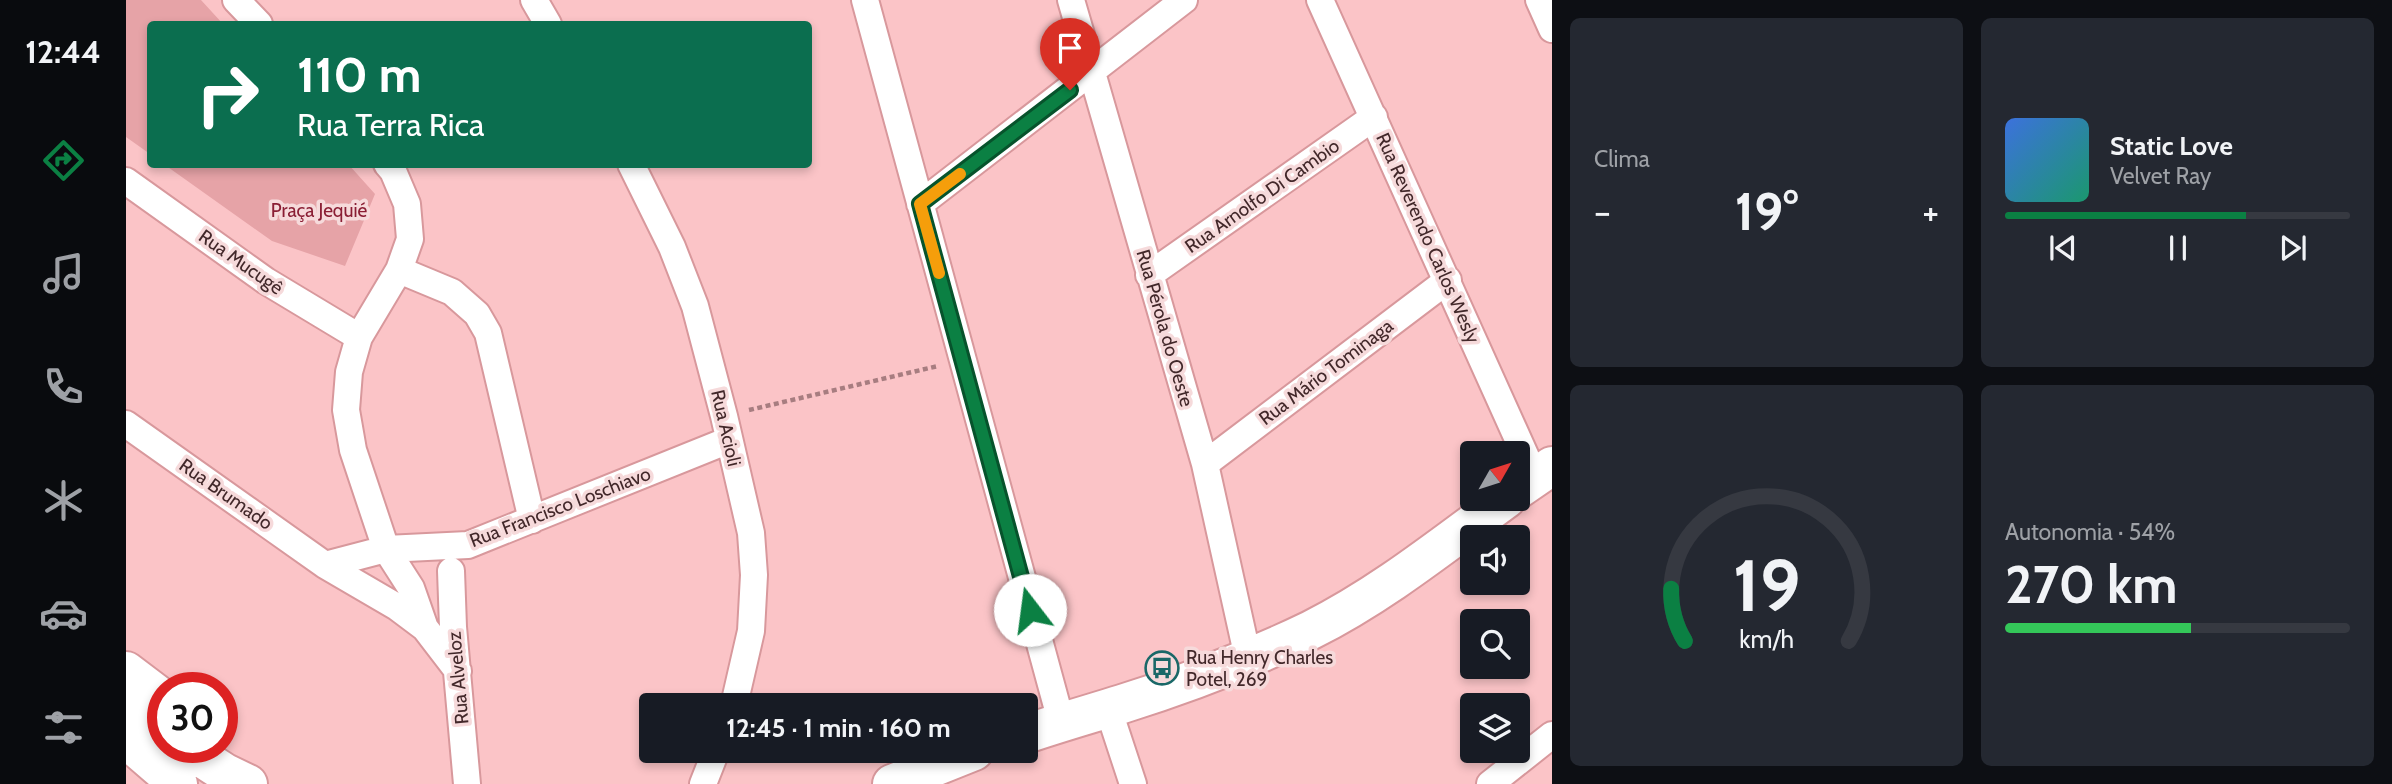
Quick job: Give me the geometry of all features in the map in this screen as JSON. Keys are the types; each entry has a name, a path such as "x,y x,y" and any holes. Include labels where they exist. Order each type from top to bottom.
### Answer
{"street":[{"path":"236,0 256,21"},
{"path":"534,0 546,21"},
{"path":"865,0 1061,721"},
{"name":"Rua Pérola do Oeste","path":"1071,0 1205,464 1248,658"},
{"path":"920,204 1184,0"},
{"name":"Rua Reverendo Carlos Wesly","path":"1320,0 1448,280 1511,441"},
{"path":"1539,0 1552,29"},
{"name":"Rua Arnolfo Di Cambio","path":"1149,275 1374,117"},
{"path":"359,337 399,270 410,239 407,204 390,168"},
{"name":"Rua Acioli","path":"633,168 672,247 695,306 751,533 754,575 751,631 737,693"},
{"name":"Rua Mucugê","path":"126,181 266,281 359,337"},
{"path":"399,270 452,292 477,314 488,333 532,520"},
{"name":"Rua Mário Tominaga","path":"1205,464 1448,280"},
{"name":"Rua Alveloz","path":"359,337 349,372 346,410 353,450 386,549 411,588 425,628"},
{"name":"Rua Brumado","path":"126,424 325,565 397,607 425,628 458,671"},
{"name":"Rua Francisco Loschiavo","path":"386,549 468,545 532,520 727,428"},
{"path":"1038,730 1108,708 1248,658 1312,629 1351,608 1410,569 1490,511"},
{"name":"Rua Alveloz","path":"425,628 451,572 468,545"},
{"path":"325,565 386,549"},
{"name":"Rua Alveloz","path":"451,572 453,627 467,784"},
{"path":"126,671 147,687"},
{"path":"1108,708 1133,784"},
{"path":"126,710 143,744 177,784"},
{"path":"1490,784 1552,735"},
{"path":"703,784 711,763"},
{"path":"892,784 944,763"},
{"path":"227,767 268,784"}],"path":[{"path":"727,428 963,360"}],"green space":[{"path":"126,0 201,0 220,21 147,21 147,152 126,137"},
{"name":"Praça Jequié","path":"169,168 352,168 375,194 345,266 272,241"}],"slow traffic":[{"path":"939,273 920,204 960,174"}],"place":[{"name":"Rua Henry Charles Potel, 269","path":"1162,668"}],"route":[{"path":"1030,610 920,204 1070,90"}]}
